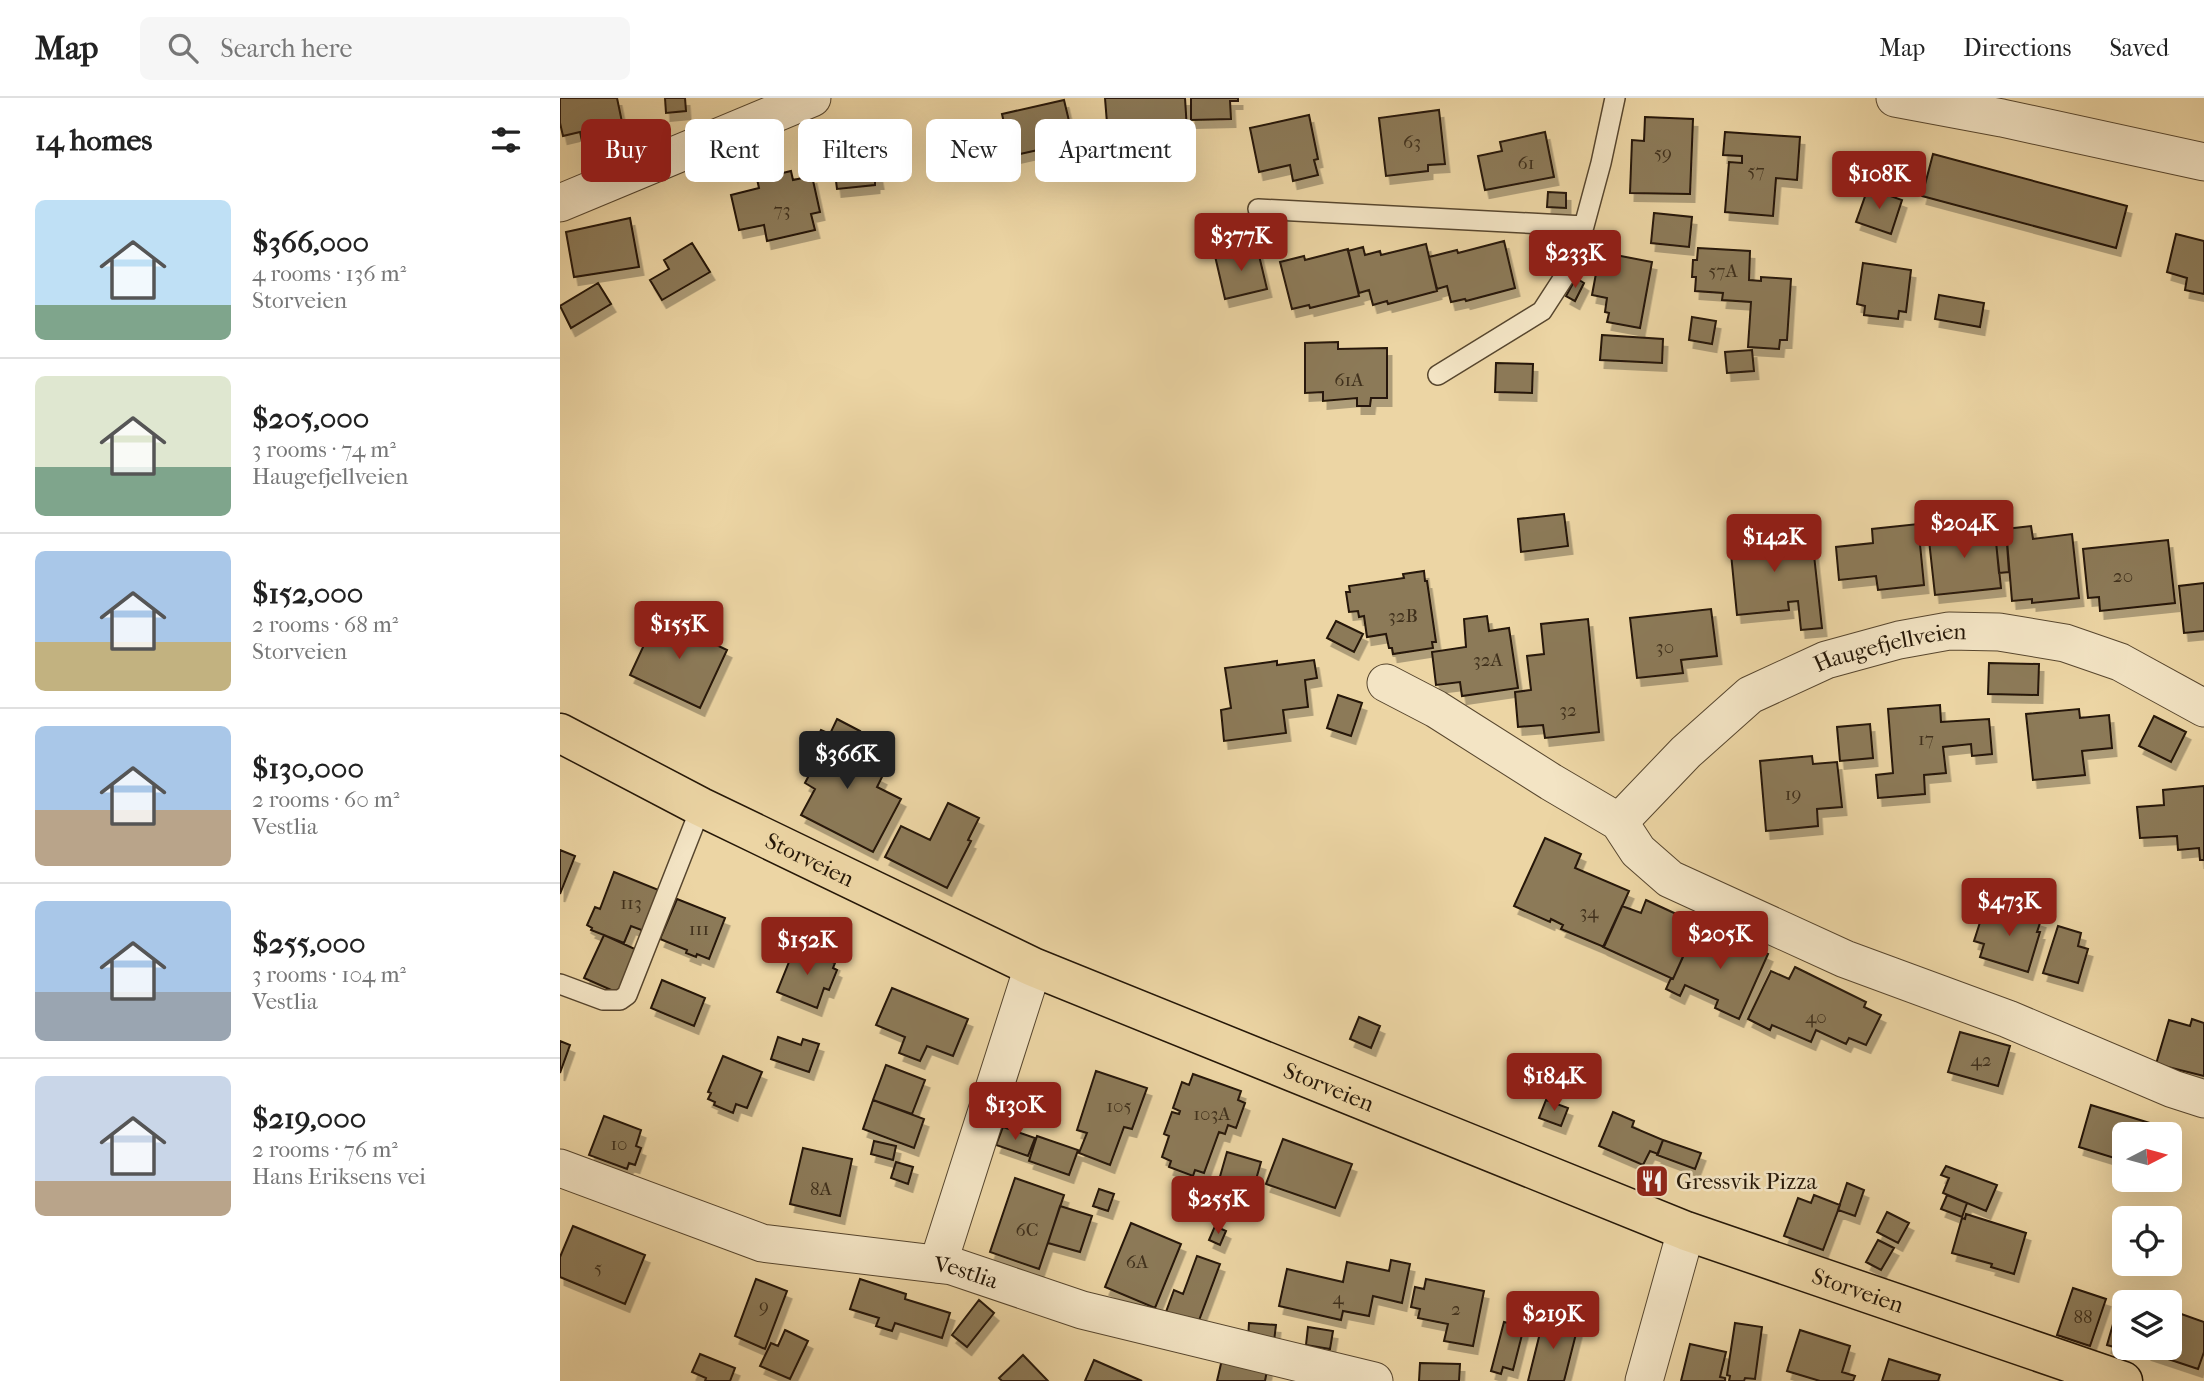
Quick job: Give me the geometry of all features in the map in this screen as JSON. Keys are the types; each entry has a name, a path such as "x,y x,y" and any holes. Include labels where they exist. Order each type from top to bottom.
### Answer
{"main road":[{"name":"Storveien","path":"560,733 701,807 1033,967 1686,1231 2123,1381"}],"street":[{"path":"560,203 811,98"},
{"path":"1895,98 2004,108 2204,162"},
{"name":"Haugefjellveien","path":"1619,822 1686,752 1750,695 1826,660 1899,640 1949,631 1999,632 2065,643 2120,662 2204,708"},
{"path":"1386,683 1436,709 1619,822 1638,851 1670,879 1845,959 2008,1019 2204,1099"},
{"path":"938,1264 1033,967"},
{"name":"Vestlia","path":"560,1168 762,1243 952,1266 1082,1310 1374,1381"},
{"path":"1644,1381 1686,1231"}],"lane":[{"path":"1438,375 1542,311 1566,274 1584,226 1615,98"},
{"path":"1258,209 1584,226"},
{"path":"560,984 603,1000 620,1000 626,995 701,807"}],"building":[{"path":"560,98 617,98 621,119 581,119 581,137 580,132 563,136"},
{"path":"665,98 685,98 686,111 666,113"},
{"path":"1105,98 1185,98 1186,119 1107,119"},
{"path":"1191,98 1238,98 1238,101 1230,101 1231,119 1191,119"},
{"path":"1064,100 1069,119 1035,119 1035,151 1021,154 1021,119 1003,119 1002,114"},
{"path":"1439,110 1445,164 1428,165 1428,171 1386,176 1379,118"},
{"path":"1309,115 1318,159 1314,160 1318,175 1293,181 1290,165 1259,172 1250,128"},
{"path":"1645,117 1693,119 1690,194 1630,193 1632,140 1644,141"},
{"path":"1545,132 1554,177 1485,190 1478,156 1502,151 1500,142"},
{"path":"1725,132 1800,137 1797,180 1776,178 1773,216 1725,212 1729,162 1742,163 1742,156 1723,155"},
{"path":"1933,154 2127,206 2116,248 1922,196"},
{"path":"791,171 793,180 798,179 798,182 813,182 820,212 811,214 815,230 767,241 764,225 739,230 731,195 759,188 758,182 784,182 784,173"},
{"path":"836,182 875,182 875,185 837,189"},
{"path":"1868,188 1902,200 1891,234 1856,222"},
{"path":"1548,192 1566,193 1566,208 1547,207"},
{"path":"1654,213 1692,217 1689,247 1651,243"},
{"path":"630,218 639,267 574,277 566,232"},
{"path":"2176,234 2204,241 2204,294 2185,290 2187,278 2167,272"},
{"path":"1504,241 1515,288 1466,301 1451,302 1447,286 1437,289 1429,257 1457,250 1458,253"},
{"path":"692,243 710,272 662,300 650,280 669,269 664,260"},
{"path":"1426,244 1437,291 1388,304 1387,301 1373,305 1369,290 1359,293 1348,251 1363,247 1365,255 1380,251 1381,255"},
{"path":"1257,247 1267,289 1225,299 1215,256"},
{"path":"1698,248 1750,251 1749,280 1761,281 1761,277 1791,279 1787,340 1780,340 1779,349 1748,347 1751,302 1722,300 1723,293 1695,291 1693,260 1697,260"},
{"path":"1348,249 1359,296 1310,308 1309,305 1292,309 1280,262 1304,256 1305,260"},
{"path":"1600,252 1652,262 1640,328 1607,322 1607,298 1592,295"},
{"path":"1863,263 1911,270 1906,312 1899,311 1898,319 1864,315 1865,306 1857,304"},
{"path":"1576,278 1584,283 1575,301 1566,296"},
{"path":"598,283 611,304 571,328 560,306"},
{"path":"1939,295 1984,303 1980,327 1935,319"},
{"path":"1692,317 1716,321 1712,344 1689,340"},
{"path":"1602,335 1663,339 1662,363 1600,360"},
{"path":"1338,342 1338,349 1387,348 1387,398 1371,398 1370,406 1357,406 1357,398 1323,401 1323,392 1305,393 1305,343"},
{"path":"1752,350 1754,371 1727,373 1725,352"},
{"path":"1496,363 1533,364 1532,393 1495,392"},
{"path":"1564,514 1568,546 1521,552 1518,519"},
{"path":"1760,520 1762,543 1812,537 1822,628 1801,630 1798,601 1788,602 1789,610 1737,615 1728,523"},
{"path":"1918,524 1924,585 1878,590 1876,576 1839,580 1836,547 1873,543 1872,529"},
{"path":"1994,524 2001,588 1935,595 1928,531"},
{"path":"2031,526 2033,539 2072,534 2079,598 2032,603 2032,599 2012,601 2006,529"},
{"path":"2006,530 2009,572 1999,573 1995,531"},
{"path":"2168,540 2175,603 2100,611 2099,597 2088,598 2083,549"},
{"path":"1424,571 1436,642 1432,642 1433,648 1393,654 1386,634 1367,637 1364,616 1359,617 1358,611 1349,612 1346,592 1350,592 1349,586 1404,578 1403,574"},
{"path":"2204,583 2204,631 2184,633 2179,586"},
{"path":"1711,609 1717,656 1681,660 1683,673 1637,678 1630,618"},
{"path":"1487,616 1489,631 1509,628 1518,688 1462,696 1460,682 1436,685 1432,652 1466,647 1464,619"},
{"path":"657,617 677,627 680,621 709,634 706,640 727,650 700,708 630,675"},
{"path":"1588,619 1599,732 1545,738 1543,725 1518,727 1515,692 1531,690 1527,656 1544,654 1541,624"},
{"path":"1336,621 1363,634 1354,652 1327,638"},
{"path":"1314,660 1317,678 1305,680 1308,707 1283,710 1286,733 1224,741 1221,710 1231,708 1225,668 1277,661 1277,665"},
{"path":"1989,663 2039,664 2038,695 1988,694"},
{"path":"1338,695 1362,703 1351,736 1327,728"},
{"path":"1940,705 1941,722 1989,719 1992,754 1972,756 1971,744 1943,747 1946,773 1924,775 1925,794 1878,798 1876,775 1893,773 1888,709"},
{"path":"2079,709 2080,718 2109,715 2112,748 2082,751 2085,775 2033,780 2026,714"},
{"path":"2154,716 2186,732 2171,762 2139,746"},
{"path":"837,719 860,731 841,768 852,774 857,764 882,777 877,787 901,799 873,852 801,815 815,789 805,783 817,760 808,755 821,730 830,734"},
{"path":"1870,724 1873,758 1840,761 1837,727"},
{"path":"1812,756 1813,764 1837,762 1842,807 1817,809 1818,826 1766,831 1760,761"},
{"path":"2204,786 2204,860 2200,860 2199,848 2178,850 2177,836 2140,838 2137,807 2164,805 2163,790"},
{"path":"948,803 979,818 968,840 971,841 947,888 885,857 901,826 930,840"},
{"path":"1545,838 1581,854 1575,868 1629,891 1604,947 1561,929 1563,925 1551,919 1550,922 1514,906"},
{"path":"560,850 575,856 560,894"},
{"path":"614,872 661,891 644,931 631,926 624,943 591,930 587,925 595,907 600,909"},
{"path":"677,899 725,918 709,959 686,953 687,950 660,939"},
{"path":"1646,900 1698,924 1673,979 1603,947 1622,906 1641,913"},
{"path":"1998,907 2041,920 2028,972 1980,957 1984,944 1974,941 1983,913 1995,917"},
{"path":"2058,926 2081,933 2078,946 2088,949 2078,983 2043,973"},
{"path":"1716,930 1768,954 1739,1019 1715,1008 1718,1000 1685,985 1680,996 1666,989 1693,934 1711,942"},
{"path":"604,935 637,950 618,993 584,978"},
{"path":"795,947 835,963 833,968 837,970 829,990 824,988 817,1008 777,992"},
{"path":"1795,967 1866,1002 1864,1007 1881,1015 1866,1045 1849,1038 1846,1044 1816,1030 1811,1042 1772,1025 1770,1030 1748,1019 1771,971 1789,979"},
{"path":"662,980 705,998 694,1026 651,1008"},
{"path":"892,988 968,1019 953,1056 927,1046 920,1061 899,1053 905,1037 876,1025"},
{"path":"1359,1017 1380,1026 1371,1048 1350,1039"},
{"path":"2192,1019 2204,1023 2204,1076 2156,1064 2169,1020 2190,1026"},
{"path":"1960,1032 2010,1046 1998,1086 1948,1072"},
{"path":"778,1037 801,1045 803,1039 819,1044 809,1072 771,1059"},
{"path":"560,1041 570,1045 560,1073"},
{"path":"723,1056 762,1072 747,1108 736,1104 733,1113 714,1105 715,1102 708,1099 711,1093 708,1092"},
{"path":"886,1065 925,1080 912,1114 873,1100"},
{"path":"1096,1071 1147,1088 1132,1129 1124,1127 1110,1165 1079,1153 1087,1133 1077,1130"},
{"path":"1193,1074 1241,1091 1238,1100 1245,1103 1236,1128 1228,1125 1225,1134 1219,1132 1204,1173 1195,1170 1193,1176 1169,1167 1171,1161 1162,1157 1169,1136 1164,1134 1172,1112 1179,1114 1180,1111 1173,1108 1182,1082 1189,1085"},
{"path":"873,1100 924,1119 914,1148 863,1129"},
{"path":"1546,1100 1568,1108 1561,1126 1539,1118"},
{"path":"2091,1105 2146,1122 2112,1122 2112,1157 2079,1147"},
{"path":"1613,1112 1634,1121 1632,1127 1663,1140 1658,1154 1650,1151 1643,1165 1599,1146"},
{"path":"604,1116 641,1130 636,1146 641,1148 635,1165 629,1163 627,1169 589,1155"},
{"path":"1003,1127 1035,1138 1028,1156 996,1145"},
{"path":"1037,1136 1078,1150 1069,1175 1029,1161"},
{"path":"1283,1139 1352,1164 1335,1208 1266,1184"},
{"path":"1663,1140 1701,1153 1695,1169 1657,1155"},
{"path":"874,1141 896,1146 893,1160 871,1154"},
{"path":"803,1148 852,1159 840,1216 790,1204"},
{"path":"1227,1152 1261,1162 1253,1190 1219,1180"},
{"path":"896,1162 913,1167 908,1184 891,1178"},
{"path":"1946,1166 1997,1185 1986,1211 1943,1193 1949,1178 1941,1175"},
{"path":"1015,1178 1064,1195 1039,1269 990,1252"},
{"path":"1847,1183 1864,1190 1855,1216 1838,1210"},
{"path":"1099,1189 1114,1194 1108,1211 1093,1206"},
{"path":"1814,1195 1840,1205 1823,1250 1784,1236 1798,1198 1811,1203"},
{"path":"1947,1195 1967,1203 1962,1217 1941,1209"},
{"path":"1060,1206 1092,1216 1080,1252 1048,1243"},
{"path":"1887,1212 1909,1223 1898,1243 1877,1232"},
{"path":"1966,1214 2026,1233 2014,1274 1991,1267 1992,1264 1952,1253 1962,1218 1965,1219"},
{"path":"1131,1223 1181,1244 1155,1308 1105,1287"},
{"path":"573,1226 645,1255 625,1304 560,1277 560,1257"},
{"path":"1215,1226 1226,1231 1220,1245 1209,1240"},
{"path":"1878,1240 1894,1248 1881,1270 1866,1262"},
{"path":"1197,1256 1220,1264 1198,1323 1166,1312 1174,1290 1183,1294"},
{"path":"1391,1260 1410,1264 1402,1303 1373,1296 1369,1316 1343,1311 1341,1320 1279,1306 1287,1269 1343,1282 1347,1262 1389,1271"},
{"path":"756,1279 787,1291 765,1349 735,1336"},
{"path":"860,1279 906,1294 905,1299 950,1313 942,1338 895,1323 892,1331 876,1326 879,1318 850,1309"},
{"path":"1426,1279 1484,1291 1473,1346 1444,1341 1448,1324 1418,1318 1420,1309 1411,1307 1415,1287 1424,1289"},
{"path":"2073,1288 2106,1299 2090,1346 2057,1335"},
{"path":"979,1300 994,1313 967,1347 952,1335"},
{"path":"2182,1314 2204,1322 2204,1352 2198,1369 2171,1360 2182,1360"},
{"path":"1544,1317 1578,1326 1564,1381 1528,1381"},
{"path":"1504,1322 1524,1327 1513,1370 1503,1367 1501,1374 1491,1371"},
{"path":"1249,1323 1276,1325 1274,1341 1248,1339"},
{"path":"1735,1323 1762,1327 1755,1379 1729,1381 1730,1376 1727,1375"},
{"path":"1308,1327 1333,1331 1330,1349 1306,1345"},
{"path":"2112,1328 2112,1346 2107,1345"},
{"path":"785,1330 808,1341 790,1379 760,1366 771,1343 778,1346"},
{"path":"1800,1330 1850,1346 1842,1372 1855,1376 1853,1381 1820,1381 1787,1371"},
{"path":"1690,1344 1726,1352 1720,1377 1725,1378 1725,1381 1681,1381"},
{"path":"700,1354 735,1368 730,1381 705,1381 706,1378 692,1372"},
{"path":"1023,1355 1048,1381 1002,1381 999,1378"},
{"path":"1223,1355 1268,1365 1265,1381 1217,1381"},
{"path":"1889,1359 1940,1375 1938,1381 1882,1381"},
{"path":"1094,1360 1142,1381 1085,1381"},
{"path":"1420,1363 1460,1364 1459,1381 1419,1381"}],"place":[{"name":"Gressvik Pizza","path":"1652,1181"}]}
